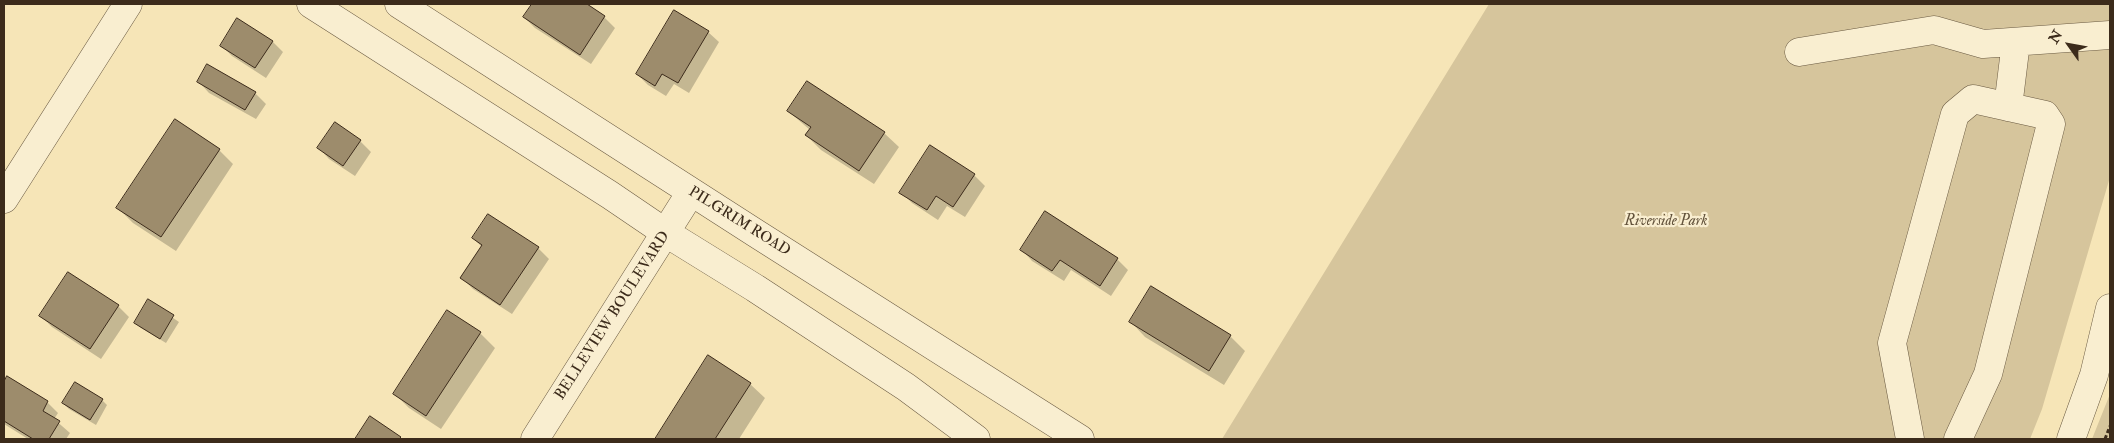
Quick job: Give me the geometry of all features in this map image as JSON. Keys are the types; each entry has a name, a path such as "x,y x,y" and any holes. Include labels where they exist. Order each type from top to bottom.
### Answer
{"street":[{"path":"4,199 128,4"},
{"path":"311,4 602,190 666,234 755,288 906,387 976,439"},
{"name":"PILGRIM ROAD","path":"399,4 1080,439"},
{"path":"1799,52 1934,30 1983,44 2110,35"},
{"path":"2008,107 2016,42"},
{"path":"1910,439 1892,343 1955,114 1973,99 2045,115 2052,124 1988,374 1958,439"},
{"name":"BELLEVIEW BOULEVARD","path":"535,439 691,192"},
{"path":"2071,439 2094,375 2110,308"}],"path":[{"path":"2105,439 2110,426"}],"green space":[{"name":"Riverside Park","path":"1489,4 2110,4 2110,177 2042,409 2030,439 1222,439"},
{"path":"2110,394 2110,439 2092,439"}],"building":[{"path":"532,4 587,4 605,16 580,55 523,17"},
{"path":"674,10 709,31 678,83 662,74 655,86 636,74"},
{"path":"237,18 273,41 255,68 220,46"},
{"path":"207,64 256,92 245,110 197,82"},
{"path":"807,81 885,132 859,171 805,135 811,127 787,111"},
{"path":"175,119 220,149 161,237 116,208"},
{"path":"335,122 361,140 343,166 317,148"},
{"path":"930,145 975,174 953,207 936,196 927,210 899,193"},
{"path":"1045,211 1118,258 1100,286 1060,260 1052,271 1020,250"},
{"path":"488,214 539,247 500,305 460,278 482,245 472,238"},
{"path":"68,272 119,305 90,349 39,316"},
{"path":"1151,286 1231,335 1209,371 1129,322"},
{"path":"148,299 174,315 160,339 134,323"},
{"path":"447,310 481,332 426,416 393,394"},
{"path":"708,355 751,383 715,439 655,439"},
{"path":"7,376 48,401 43,411 60,421 49,439 33,439 4,421 4,382"},
{"path":"75,382 103,399 90,420 62,403"},
{"path":"370,416 401,437 399,439 355,439"}]}
